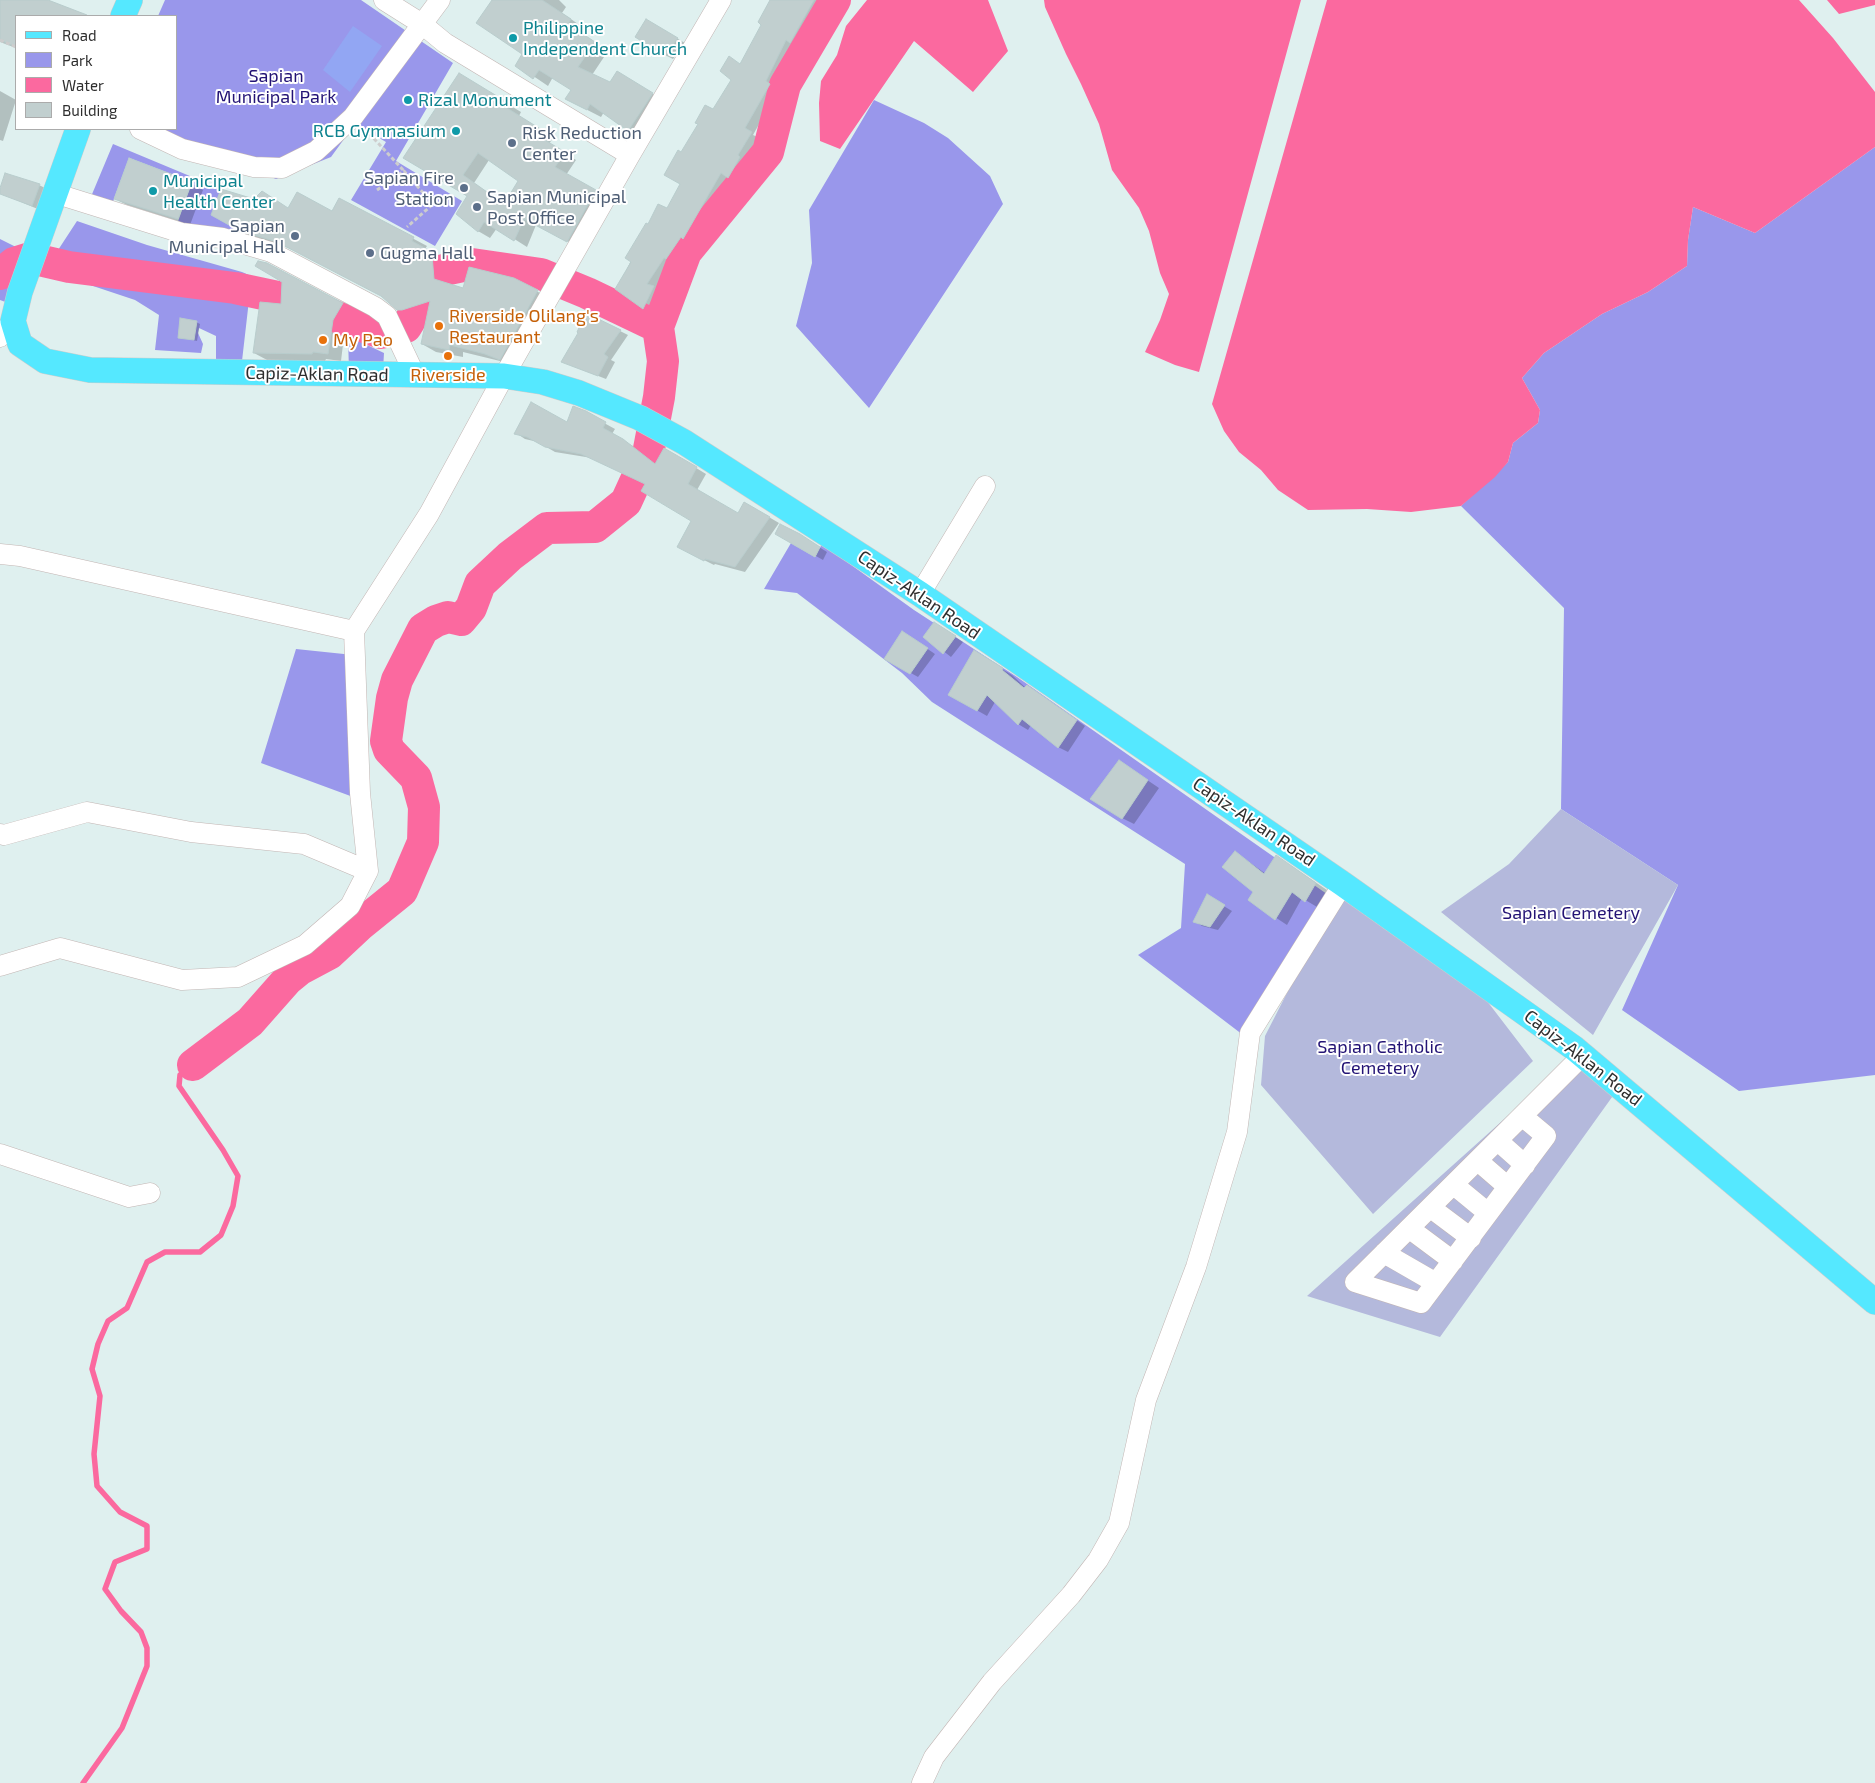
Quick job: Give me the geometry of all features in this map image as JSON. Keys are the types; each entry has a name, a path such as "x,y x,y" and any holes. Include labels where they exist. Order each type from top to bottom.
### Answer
{"main road":[{"path":"123,15 130,0"},
{"name":"Capiz-Aklan Road","path":"78,130 6,329 20,344 45,361 90,370 504,376 543,382 579,393 640,418 684,442 920,594 1343,884 1584,1054 1875,1302"}],"street":[{"path":"384,0 422,24 445,44 630,155"},
{"path":"142,130 182,149 254,167 282,168 316,150 353,117 440,0"},
{"path":"0,966 60,948 182,980 238,977 305,944 350,906 368,870 360,794 354,631 428,514 630,155 722,0"},
{"path":"54,193 182,233 223,238 270,252 375,307 387,316 416,375"},
{"path":"920,594 985,486"},
{"path":"0,554 20,556 354,631"},
{"path":"0,834 4,836 87,812 190,832 304,844 368,870"},
{"path":"922,1783 934,1757 992,1682 1071,1595 1098,1560 1119,1523 1146,1400 1196,1267 1237,1132 1250,1033 1343,884"},
{"path":"1522,1116 1546,1136 1421,1303 1355,1282 1584,1054"},
{"path":"1498,1140 1525,1165"},
{"path":"0,1154 129,1197 150,1192"},
{"path":"1478,1161 1508,1187"},
{"path":"1454,1185 1488,1213"},
{"path":"1431,1208 1471,1238"},
{"path":"1410,1229 1453,1261"},
{"path":"1384,1254 1436,1283"}],"path":[{"path":"0,40 15,47"},
{"path":"353,117 433,204 407,227"},
{"path":"377,190 404,171"}],"green space":[{"name":"Sapian Municipal Park","path":"165,0 361,0 453,63 396,161 462,201 435,246 351,200 386,142 355,124 331,157 276,179 151,130 178,130 178,15 158,15"},
{"path":"874,100 924,123 948,138 990,176 1003,204 869,408 796,326 812,263 809,210"},
{"path":"113,144 221,189 212,215 253,239 175,230 192,182 129,158 111,207 85,211"},
{"path":"1875,147 1875,1075 1739,1091 1622,1010 1678,885 1561,809 1564,608 1461,506 1508,462 1513,443 1538,423 1540,410 1522,378 1544,353 1602,314 1648,292 1687,266 1688,240 1693,207 1755,233"},
{"path":"77,221 147,245 242,272 283,290 272,301 249,300 242,361 216,359 216,336 199,328 198,333 203,344 201,353 155,350 159,315 135,300 45,270"},
{"path":"0,239 22,250 19,307 0,300"},
{"path":"348,336 384,353 383,370 349,372"},
{"path":"791,543 815,557 822,544 914,610 1017,677 1334,899 1247,1038 1138,955 1181,928 1185,864 932,702 902,673 797,593 764,589"},
{"path":"296,649 363,656 364,801 261,763"},
{"name":"Sapian Cemetery","path":"1561,809 1678,885 1593,1035 1441,912 1509,864"},
{"name":"Sapian Catholic Cemetery","path":"1344,900 1487,1001 1533,1061 1373,1214 1261,1085 1265,1036 1288,991"},
{"path":"1579,1052 1620,1086 1440,1337 1307,1296"}],"shaded area":[{"path":"353,26 382,46 350,92 323,70"}],"water":[{"path":"867,0 988,0 1008,51 973,92 914,41 840,149 820,141 819,103 821,81 837,55 846,26"},
{"path":"1044,0 1301,0 1199,372 1175,365 1145,352 1160,320 1169,294 1160,273 1149,231 1139,208 1112,170 1099,124 1045,7"},
{"path":"1327,0 1799,0 1833,38 1875,92 1875,147 1755,233 1693,207 1688,240 1687,266 1648,292 1602,314 1544,353 1522,378 1540,410 1538,423 1513,443 1508,462 1495,477 1461,506 1411,512 1367,509 1308,510 1278,490 1261,470 1239,452 1224,431 1212,404"},
{"path":"1827,0 1875,0 1875,5 1839,14"}],"building":[{"path":"0,0 48,0 87,15 15,15 15,47 0,40"},
{"path":"492,0 542,0 571,19 568,24 595,42 578,67 610,82 617,71 653,93 628,131 590,104 587,110 565,99 571,90 539,70 533,79 515,66 522,54 476,23"},
{"path":"770,0 814,0 790,43 786,40 766,81 770,84 745,128 752,132 738,155 740,157 728,178 721,173 683,239 681,237 666,259 664,258 647,284 654,286 643,309 615,289 631,262 625,258 646,223 648,224 658,204 667,208 680,184 664,175 678,150 681,152 698,124 695,123 705,105 713,109 731,80 720,71 729,56 740,64 761,25 758,22"},
{"path":"646,19 678,38 665,56 635,37"},
{"path":"459,73 510,104 507,108 542,130 538,136 565,152 555,167 596,190 567,242 524,219 514,241 484,222 478,232 456,214 467,196 403,158","holes":["478,153 518,181 504,204 463,175"]},
{"name":"Municipal Health Center","path":"129,158 192,182 178,219 114,199"},
{"path":"5,173 40,184 32,206 0,194"},
{"path":"221,189 254,199 262,191 288,208 297,192 332,211 339,198 414,237 412,241 428,250 432,255 434,279 463,288 469,267 514,278 538,290 500,360 450,345 449,350 421,344 430,301 397,310 381,296 277,242 238,230 211,215"},
{"path":"258,261 267,263 343,303 333,320 328,354 313,352 312,354 253,353 260,302 281,304 282,282 255,266"},
{"path":"586,313 621,330 604,354 608,357 598,376 561,362 578,333"},
{"path":"180,318 197,321 194,340 178,338"},
{"path":"531,402 567,422 573,406 586,411 606,422 603,428 623,439 655,464 664,448 697,467 688,484 738,513 744,502 770,517 735,567 705,559 704,561 677,547 691,521 641,491 645,484 581,454 545,447 527,437 514,434"},
{"path":"780,524 820,547 815,557 775,534"},
{"path":"934,622 956,636 943,654 923,637"},
{"path":"902,631 928,648 910,674 884,659"},
{"path":"974,650 1003,668 1002,670 1024,688 1027,685 1077,720 1058,748 1022,719 1018,725 987,695 977,711 948,695"},
{"path":"1119,760 1148,780 1122,819 1090,799"},
{"path":"1235,851 1264,874 1276,855 1316,883 1305,902 1292,892 1275,920 1248,900 1253,892 1222,867"},
{"path":"1207,894 1225,905 1210,927 1193,922"}],"waterway":[{"path":"193,1065 250,1022 288,979 299,970 329,954 360,925 402,891 423,842 424,807 416,778 389,750 386,741 392,698 397,680 423,629 436,621 448,617 461,620 471,608 480,584 510,556 547,528 595,527 626,502 648,454 659,397 663,361 658,327 686,252 768,152 785,85 835,0"},
{"path":"0,274 14,263 30,258 69,267 235,288 287,299 381,333 406,327 428,291 444,270 472,264 541,274 587,293 658,327"},
{"path":"83,1783 122,1728 147,1666 147,1648 141,1632 121,1611 105,1589 115,1562 147,1549 147,1526 120,1512 97,1486 94,1454 100,1396 92,1369 98,1344 108,1321 127,1308 147,1262 165,1252 200,1252 221,1235 233,1206 238,1176 223,1150 179,1086 180,1075 193,1065"}],"place":[{"name":"Philippine Independent Church","path":"513,38"},
{"name":"Rizal Monument","path":"408,100"},
{"name":"RCB Gymnasium","path":"456,131"},
{"name":"Risk Reduction Center","path":"512,143"},
{"name":"Sapian Fire Station","path":"464,188"},
{"name":"Municipal Health Center","path":"153,191"},
{"name":"Sapian Municipal Post Office","path":"477,207"},
{"name":"Sapian Municipal Hall","path":"295,236"},
{"name":"Gugma Hall","path":"370,253"},
{"name":"Riverside Olilang's Restaurant","path":"439,326"},
{"name":"My Pao","path":"323,340"},
{"name":"Riverside","path":"448,356"}]}
